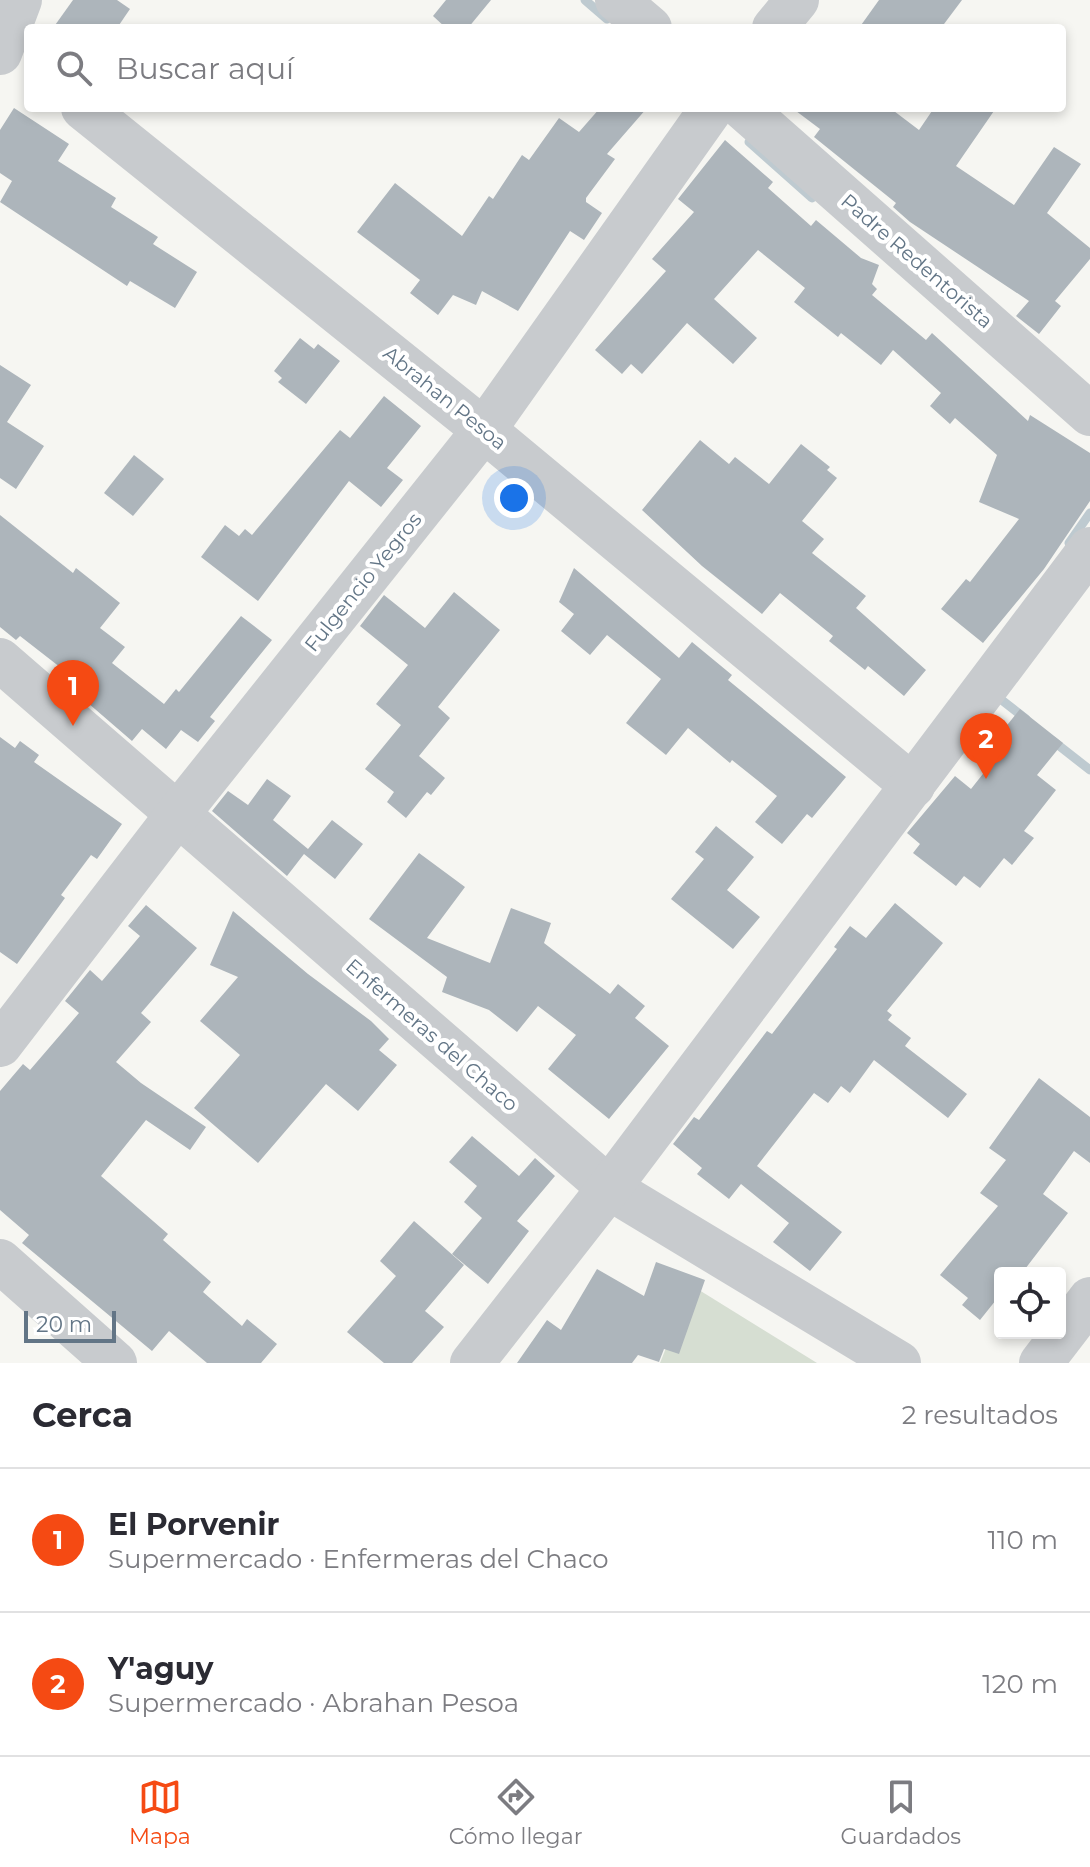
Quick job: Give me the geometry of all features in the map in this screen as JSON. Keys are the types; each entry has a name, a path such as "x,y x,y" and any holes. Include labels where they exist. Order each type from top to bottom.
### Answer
{"street":[{"path":"10,54 20,0"},
{"path":"617,0 645,24"},
{"path":"777,24 797,0"},
{"name":"Abrahan Pesoa","path":"88,112 484,430 913,786"},
{"name":"Fulgencio Yegros","path":"0,1045 177,815 484,430 709,112"},
{"name":"Padre Redentorista","path":"748,112 1090,414"},
{"path":"472,1363 609,1188 1090,549"},
{"name":"Enfermeras del Chaco","path":"0,660 609,1188 899,1363"},
{"path":"0,1261 115,1363"},
{"path":"1041,1363 1090,1299"}],"shaded area":[{"path":"691,1285 817,1363 660,1363"}],"building":[{"path":"73,0 117,0 130,9 120,24 56,24"},
{"path":"446,0 491,0 471,24 442,24 433,16"},
{"path":"879,0 962,0 944,24 862,24"},
{"path":"14,108 69,144 58,161 116,198 111,207 158,237 153,244 197,272 175,308 130,281 127,286 0,202 12,181 0,173 0,130"},
{"path":"596,112 644,112 607,154 615,159 586,198 586,202 602,213 584,240 570,231 518,311 482,291 476,305 453,295 438,315 410,293 420,280 357,232 395,183 462,236 489,196 493,199 522,155 529,160 559,118 579,132"},
{"path":"797,112 895,112 919,130 931,112 993,112 956,166 1014,205 1054,147 1081,164 1047,213 1090,248 1090,259 1055,301 1061,306 1039,334 1016,316 1029,301 910,222 893,207 896,203 814,137 820,129"},
{"path":"725,140 773,182 768,188 811,226 816,220 861,258 879,265 872,284 877,289 872,295 926,340 932,333 1028,421 1030,415 1090,453 1090,501 1044,569 983,643 941,609 966,579 970,582 1019,519 979,502 997,455 955,418 950,424 930,406 941,393 893,350 881,365 841,333 838,337 794,302 805,288 758,250 714,299 757,338 733,364 687,323 642,374 631,364 622,374 595,350 666,271 652,259 694,212 678,199"},
{"path":"300,338 314,349 318,344 340,361 306,404 278,382 282,378 274,371"},
{"path":"0,365 31,385 7,422 44,446 16,489 0,478"},
{"path":"384,396 421,426 387,468 403,480 381,507 349,481 258,601 201,557 225,525 239,536 245,529 252,535 340,430 350,438"},
{"path":"700,440 729,464 735,457 769,484 801,444 830,467 827,470 837,478 802,521 824,539 812,553 866,596 856,608 926,670 904,696 868,666 865,670 829,641 833,636 780,593 762,614 702,566 642,510"},
{"path":"134,455 164,479 133,516 104,493"},
{"path":"0,515 73,573 76,568 120,603 100,628 125,647 112,663 164,704 176,689 179,692 241,616 272,640 210,717 215,721 198,742 181,730 166,749 142,729 132,741 59,678 65,671 20,636 16,640 0,627"},
{"path":"574,568 679,658 692,642 732,675 728,680 846,777 812,818 807,814 782,844 755,822 777,796 732,760 730,763 688,728 666,755 626,723 661,679 607,635 590,655 561,631 574,614 559,602"},
{"path":"454,592 500,630 438,707 450,718 419,756 445,778 431,795 427,792 406,818 387,802 394,792 365,769 401,725 376,704 408,665 360,626 384,595 425,628"},
{"path":"1020,709 1063,743 1037,775 1056,790 1024,831 1034,838 1012,865 1004,858 980,888 964,876 956,886 913,853 920,844 907,833 955,776 971,789 1005,746 996,739"},
{"path":"0,737 15,748 20,741 39,755 34,762 122,824 97,859 91,855 61,895 65,898 17,964 0,952"},
{"path":"267,779 291,796 273,820 308,849 332,820 363,844 335,879 304,854 287,876 212,811 228,791 248,805"},
{"path":"716,826 754,857 727,890 760,917 733,949 671,899 704,859 695,852"},
{"path":"419,853 465,887 427,938 490,963 511,908 551,923 544,943 610,994 618,984 645,1006 635,1018 669,1046 609,1119 548,1069 576,1035 538,1006 517,1032 489,1010 442,992 447,977 369,919"},
{"path":"895,903 943,943 887,1011 892,1015 888,1020 911,1038 905,1046 967,1094 948,1118 874,1060 850,1093 841,1086 828,1103 814,1093 757,1166 842,1232 810,1271 773,1242 789,1223 741,1184 729,1199 697,1174 702,1168 673,1144 694,1117 699,1120 767,1031 772,1034 837,949 834,947 850,926 866,938"},
{"path":"146,905 197,948 141,1013 151,1022 116,1062 206,1127 190,1150 146,1120 101,1176 168,1234 163,1240 211,1282 203,1292 242,1326 247,1319 277,1344 261,1363 207,1363 169,1331 152,1351 22,1243 29,1235 0,1210 0,1091 23,1064 30,1070 79,1013 65,1001 90,970 102,981 140,936 128,926"},
{"path":"233,911 308,974 371,1021 389,1039 379,1050 397,1065 358,1111 326,1084 258,1163 194,1108 240,1055 200,1021 238,977 210,965"},
{"path":"1039,1078 1090,1117 1090,1163 1074,1151 1043,1194 1068,1213 1027,1267 994,1267 994,1302 980,1320 962,1305 968,1298 940,1275 998,1206 980,1193 1006,1160 989,1148"},
{"path":"472,1136 519,1176 535,1158 555,1176 517,1221 529,1231 488,1284 452,1254 482,1218 464,1202 477,1186 449,1162"},
{"path":"414,1221 464,1265 425,1311 444,1327 412,1363 384,1363 347,1332 396,1276 380,1261"},
{"path":"656,1262 705,1280 679,1354 664,1349 659,1362 638,1355 632,1363 517,1363 547,1320 561,1330 597,1269 644,1296"}],"waterway":[{"path":"585,0 607,19"},
{"path":"749,142 812,198"},
{"path":"1069,543 1090,513"},
{"path":"994,694 1026,719"},
{"path":"1053,741 1090,770"}],"place":[{"name":"El Porvenir","path":"73,726"},
{"name":"Y'aguy","path":"986,779"}]}
